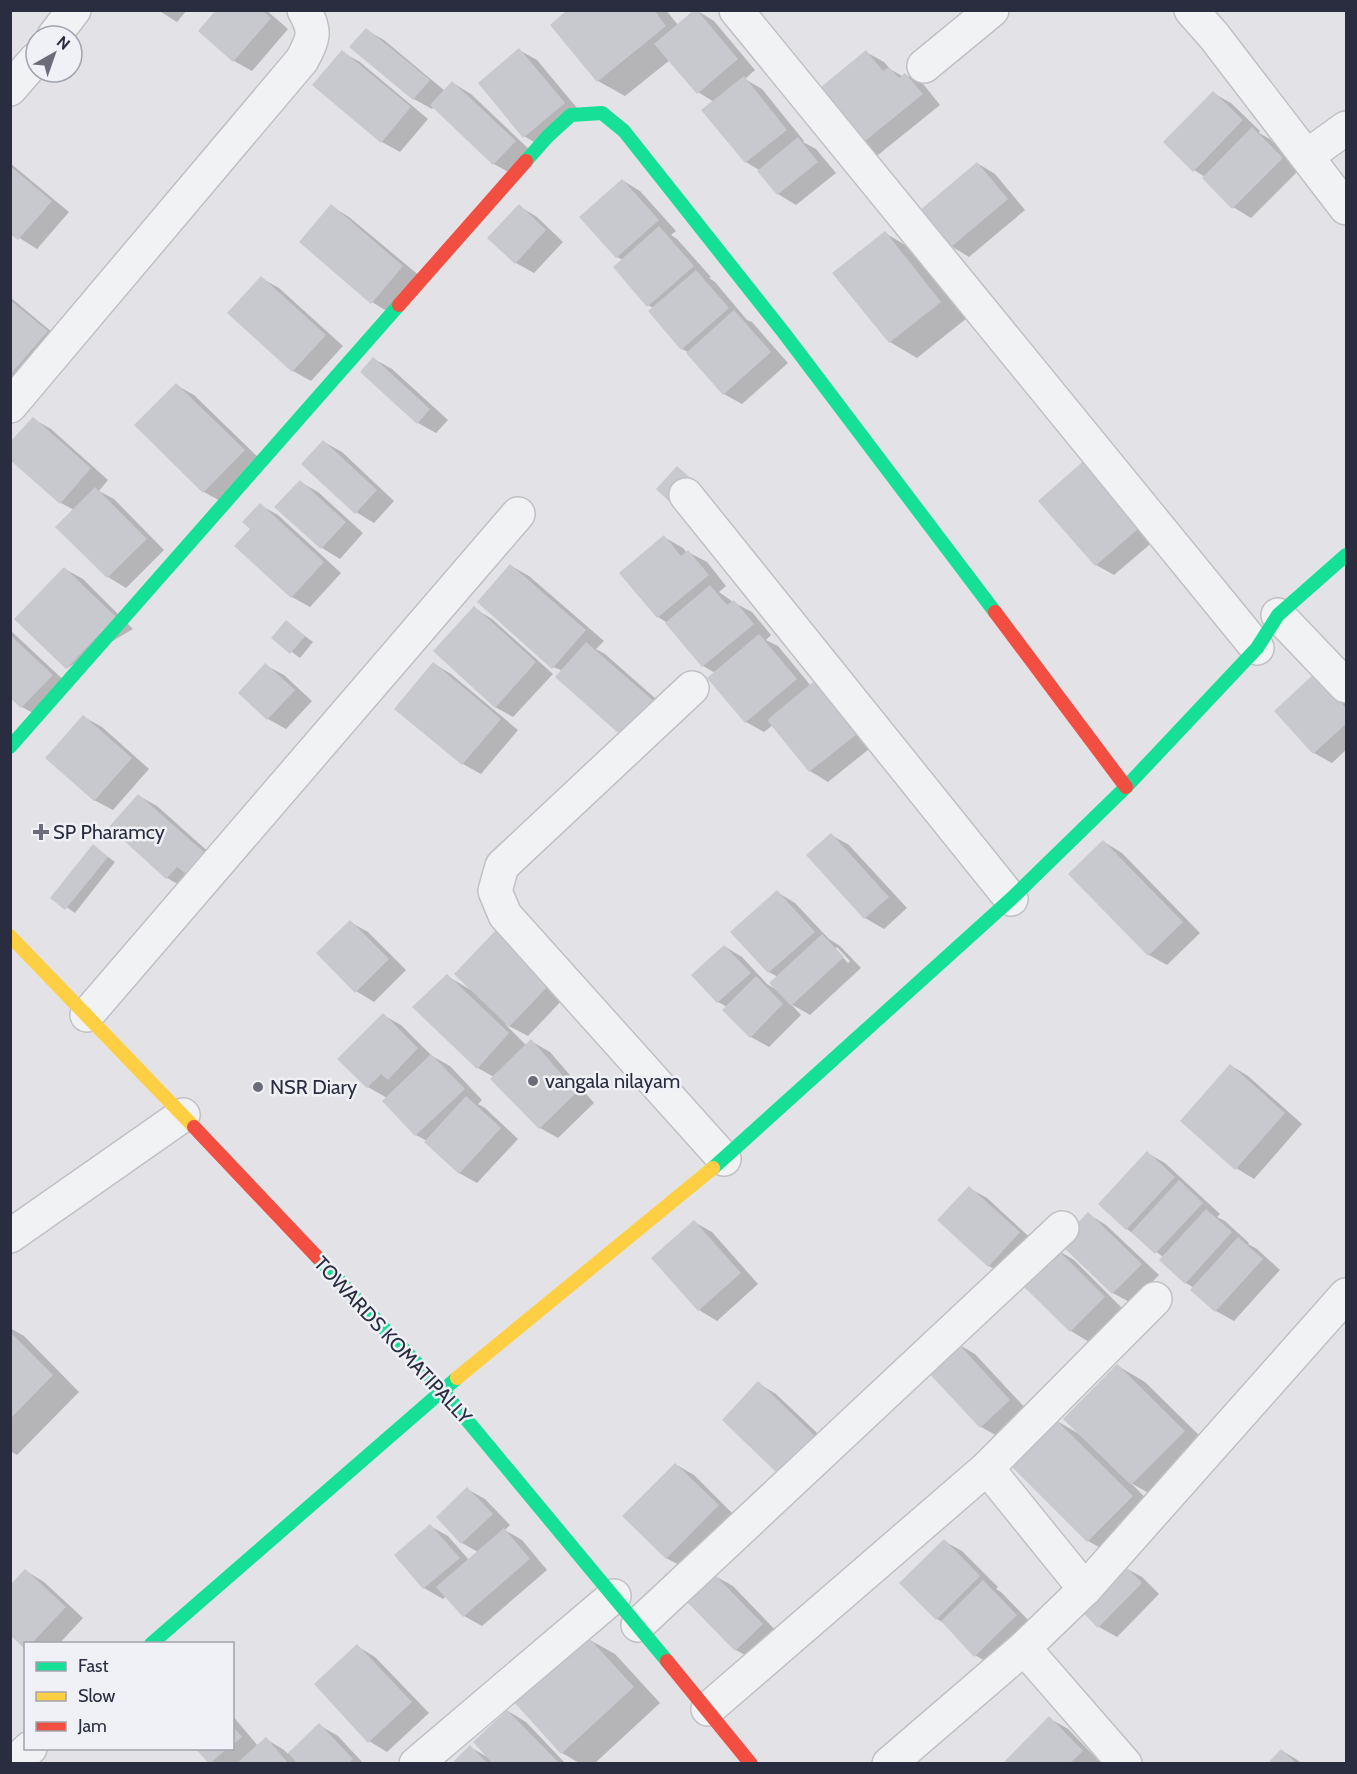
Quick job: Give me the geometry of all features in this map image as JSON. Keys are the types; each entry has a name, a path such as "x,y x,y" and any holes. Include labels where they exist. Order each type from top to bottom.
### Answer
{"street":[{"path":"63,24 74,10"},
{"path":"10,406 302,60 313,39 311,22 304,10"},
{"path":"736,10 1257,648"},
{"path":"924,66 992,10"},
{"path":"1191,10 1214,36 1347,208"},
{"path":"10,89 24,73"},
{"path":"10,747 548,136 571,115 602,113 624,131 784,333 1126,787"},
{"path":"1306,156 1347,128"},
{"path":"686,495 1011,899"},
{"path":"87,1015 518,514"},
{"path":"153,1642 442,1390 724,1159 1011,899 1126,787 1257,648 1278,615 1347,555"},
{"path":"1278,615 1347,686"},
{"path":"692,688 502,866 495,891 506,915 724,1159"},
{"name":"TOWARDS KOMATIPALLY","path":"11,937 183,1115 442,1390 708,1709 751,1764"},
{"path":"10,1236 183,1115"},
{"path":"638,1625 1062,1228"},
{"path":"889,1764 1024,1648 1085,1589 1347,1295"},
{"path":"708,1709 987,1468 1155,1299"},
{"path":"987,1468 1085,1589"},
{"path":"416,1764 614,1596"},
{"path":"1024,1648 1125,1764"},
{"path":"13,1764 29,1750"}],"building":[{"path":"216,10 262,10 271,18 233,62 198,31"},
{"path":"567,10 654,10 666,26 597,82 550,25"},
{"path":"694,10 697,10 738,59 697,94 654,44"},
{"path":"366,28 430,80 413,100 349,47"},
{"path":"519,48 565,103 523,138 478,83"},
{"path":"342,50 411,107 381,143 312,85"},
{"path":"866,50 883,71 889,67 899,78 905,73 923,94 859,146 815,92"},
{"path":"744,76 787,130 745,163 701,110"},
{"path":"452,81 516,141 493,165 430,105"},
{"path":"1213,91 1243,120 1193,172 1163,142"},
{"path":"1252,127 1283,158 1232,209 1202,178"},
{"path":"798,137 818,162 777,195 757,171"},
{"path":"977,162 1008,199 950,248 919,211"},
{"path":"10,166 52,201 18,240 10,234"},
{"path":"622,179 659,220 616,258 579,217"},
{"path":"331,204 403,266 371,304 299,242"},
{"path":"519,204 546,230 515,264 487,238"},
{"path":"659,226 694,266 647,307 613,267"},
{"path":"885,231 941,302 889,343 832,273"},
{"path":"696,270 729,308 681,350 648,311"},
{"path":"261,276 326,335 292,372 227,313"},
{"path":"10,300 48,331 10,375"},
{"path":"734,310 771,352 723,395 686,353"},
{"path":"373,357 430,409 417,424 360,372"},
{"path":"176,383 245,450 203,493 134,425"},
{"path":"33,417 91,468 60,504 10,460 10,442"},
{"path":"323,440 377,490 355,514 301,464"},
{"path":"1088,457 1145,523 1095,566 1038,501"},
{"path":"677,466 696,483 674,506 656,489"},
{"path":"300,480 346,522 321,549 274,507"},
{"path":"95,487 147,539 107,578 55,527"},
{"path":"260,503 324,562 291,598 234,546 250,529 242,522"},
{"path":"664,535 681,556 688,550 709,575 657,618 619,573"},
{"path":"510,564 586,630 552,669 477,602"},
{"path":"64,567 116,617 66,669 14,619"},
{"path":"710,585 727,605 734,600 754,624 702,667 665,623"},
{"path":"474,606 536,662 495,708 433,651"},
{"path":"286,620 305,636 290,654 271,638"},
{"path":"759,634 797,679 745,723 707,678"},
{"path":"10,635 53,675 21,708 10,698"},
{"path":"586,642 656,703 625,739 555,677"},
{"path":"433,662 501,719 462,765 394,709"},
{"path":"265,663 295,690 267,720 238,693"},
{"path":"1315,673 1346,708 1346,724 1313,754 1274,711"},
{"path":"819,677 862,730 809,772 767,720"},
{"path":"83,715 132,758 94,801 45,758"},
{"path":"138,794 205,853 186,874 177,867 166,879 109,827"},
{"path":"831,833 889,897 864,919 806,855"},
{"path":"1103,840 1183,922 1148,956 1068,874"},
{"path":"93,844 108,857 65,910 50,898"},
{"path":"777,890 815,932 768,973 730,932"},
{"path":"350,920 389,959 355,993 316,953"},
{"path":"496,930 551,983 509,1027 454,974"},
{"path":"822,934 844,957 791,1006 769,983"},
{"path":"724,945 751,973 717,1003 691,975"},
{"path":"447,974 509,1033 477,1069 412,1007"},
{"path":"756,976 783,1004 750,1038 722,1010"},
{"path":"383,1013 418,1048 388,1080 381,1074 367,1088 337,1059"},
{"path":"531,1039 577,1092 539,1129 490,1079"},
{"path":"431,1054 465,1089 415,1136 382,1101"},
{"path":"1230,1064 1285,1113 1235,1170 1180,1121"},
{"path":"466,1096 501,1128 459,1174 424,1142"},
{"path":"1147,1151 1175,1177 1126,1230 1098,1204"},
{"path":"1179,1180 1203,1203 1155,1254 1131,1232"},
{"path":"969,1186 1020,1232 988,1267 937,1220"},
{"path":"1206,1209 1232,1232 1185,1284 1159,1260"},
{"path":"1088,1212 1142,1264 1112,1294 1059,1243"},
{"path":"694,1220 741,1273 698,1311 651,1258"},
{"path":"1238,1237 1263,1259 1215,1312 1190,1290"},
{"path":"1056,1248 1105,1297 1070,1332 1020,1283"},
{"path":"10,1332 53,1375 10,1419"},
{"path":"956,1341 1010,1400 980,1428 926,1370"},
{"path":"1117,1364 1185,1431 1131,1485 1063,1419"},
{"path":"758,1381 815,1436 778,1474 722,1420"},
{"path":"1052,1416 1133,1496 1087,1542 1007,1462"},
{"path":"675,1463 719,1505 666,1559 622,1516"},
{"path":"467,1487 493,1514 461,1544 436,1517"},
{"path":"430,1524 460,1558 423,1589 394,1555"},
{"path":"504,1528 530,1559 463,1617 436,1587"},
{"path":"944,1539 980,1576 936,1620 899,1583"},
{"path":"1124,1565 1142,1583 1098,1628 1080,1610"},
{"path":"25,1569 66,1607 33,1642 24,1642 24,1648 10,1635 10,1585"},
{"path":"714,1574 763,1624 735,1651 686,1601"},
{"path":"983,1580 1017,1615 974,1657 941,1621"},
{"path":"588,1637 634,1687 561,1754 515,1703"},
{"path":"357,1644 412,1702 368,1743 314,1684"},
{"path":"507,1710 560,1764 493,1764 473,1742"},
{"path":"1049,1716 1083,1751 1069,1764 1002,1764"},
{"path":"319,1723 353,1759 348,1764 298,1764 288,1753"},
{"path":"234,1727 242,1737 234,1743"},
{"path":"266,1737 289,1764 236,1764"},
{"path":"470,1745 488,1764 451,1764"},
{"path":"1281,1749 1297,1764 1267,1764"},
{"path":"197,1750 226,1750 209,1764"}],"traffic: fast":[{"path":"526,161 571,115 602,113 624,131 784,333 995,612"},
{"path":"10,747 399,305"},
{"path":"713,1168 1011,899 1126,787 1257,648 1278,615 1346,555"},
{"path":"318,1258 442,1390 667,1661"},
{"path":"153,1642 457,1378"}],"traffic: slow":[{"path":"10,936 194,1127"},
{"path":"457,1378 713,1168"}],"traffic: jam":[{"path":"399,305 526,161"},
{"path":"995,612 1126,787"},
{"path":"194,1127 318,1258"},
{"path":"667,1661 751,1764"}],"place":[{"name":"SP Pharamcy","path":"41,832"},
{"name":"vangala nilayam","path":"533,1081"},
{"name":"NSR Diary","path":"258,1087"}]}
